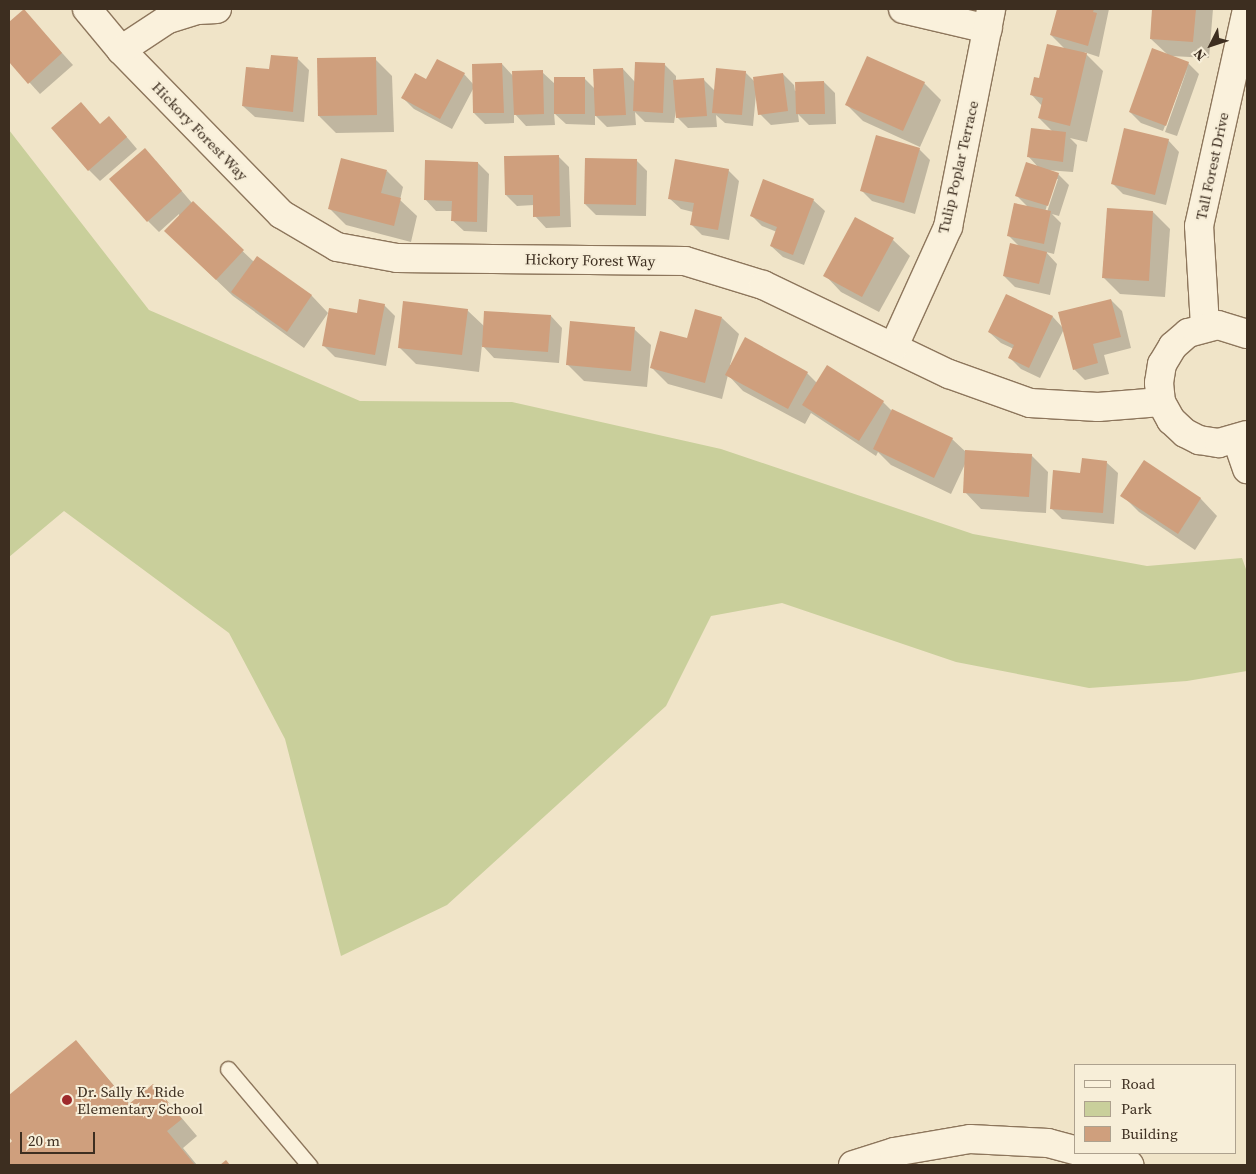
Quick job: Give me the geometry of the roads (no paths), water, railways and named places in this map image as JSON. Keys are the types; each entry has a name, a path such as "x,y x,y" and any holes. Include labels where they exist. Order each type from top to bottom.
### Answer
{"street":[{"name":"Hickory Forest Way","path":"87,9 122,50 281,214 338,247 397,258 685,261 763,285 894,346 949,374 1030,403 1098,407 1162,402"},
{"path":"122,50 168,19 198,10 217,9"},
{"path":"903,9 990,19"},
{"name":"Tall Forest Drive","path":"1205,326 1199,226 1247,9"},
{"name":"Tulip Poplar Terrace","path":"894,346 948,227 990,19"},
{"path":"1247,334 1232,327 1205,326 1188,333 1172,346 1162,364 1159,383 1162,402 1171,420 1185,433 1199,440 1219,443 1242,437 1247,469"},
{"path":"853,1165 894,1152 970,1138 1048,1143 1074,1150"},
{"path":"1088,1154 1129,1165"}],"lane":[{"path":"228,1069 309,1165"}],"place":[{"name":"Dr. Sally K. Ride Elementary School","path":"67,1100"}]}
